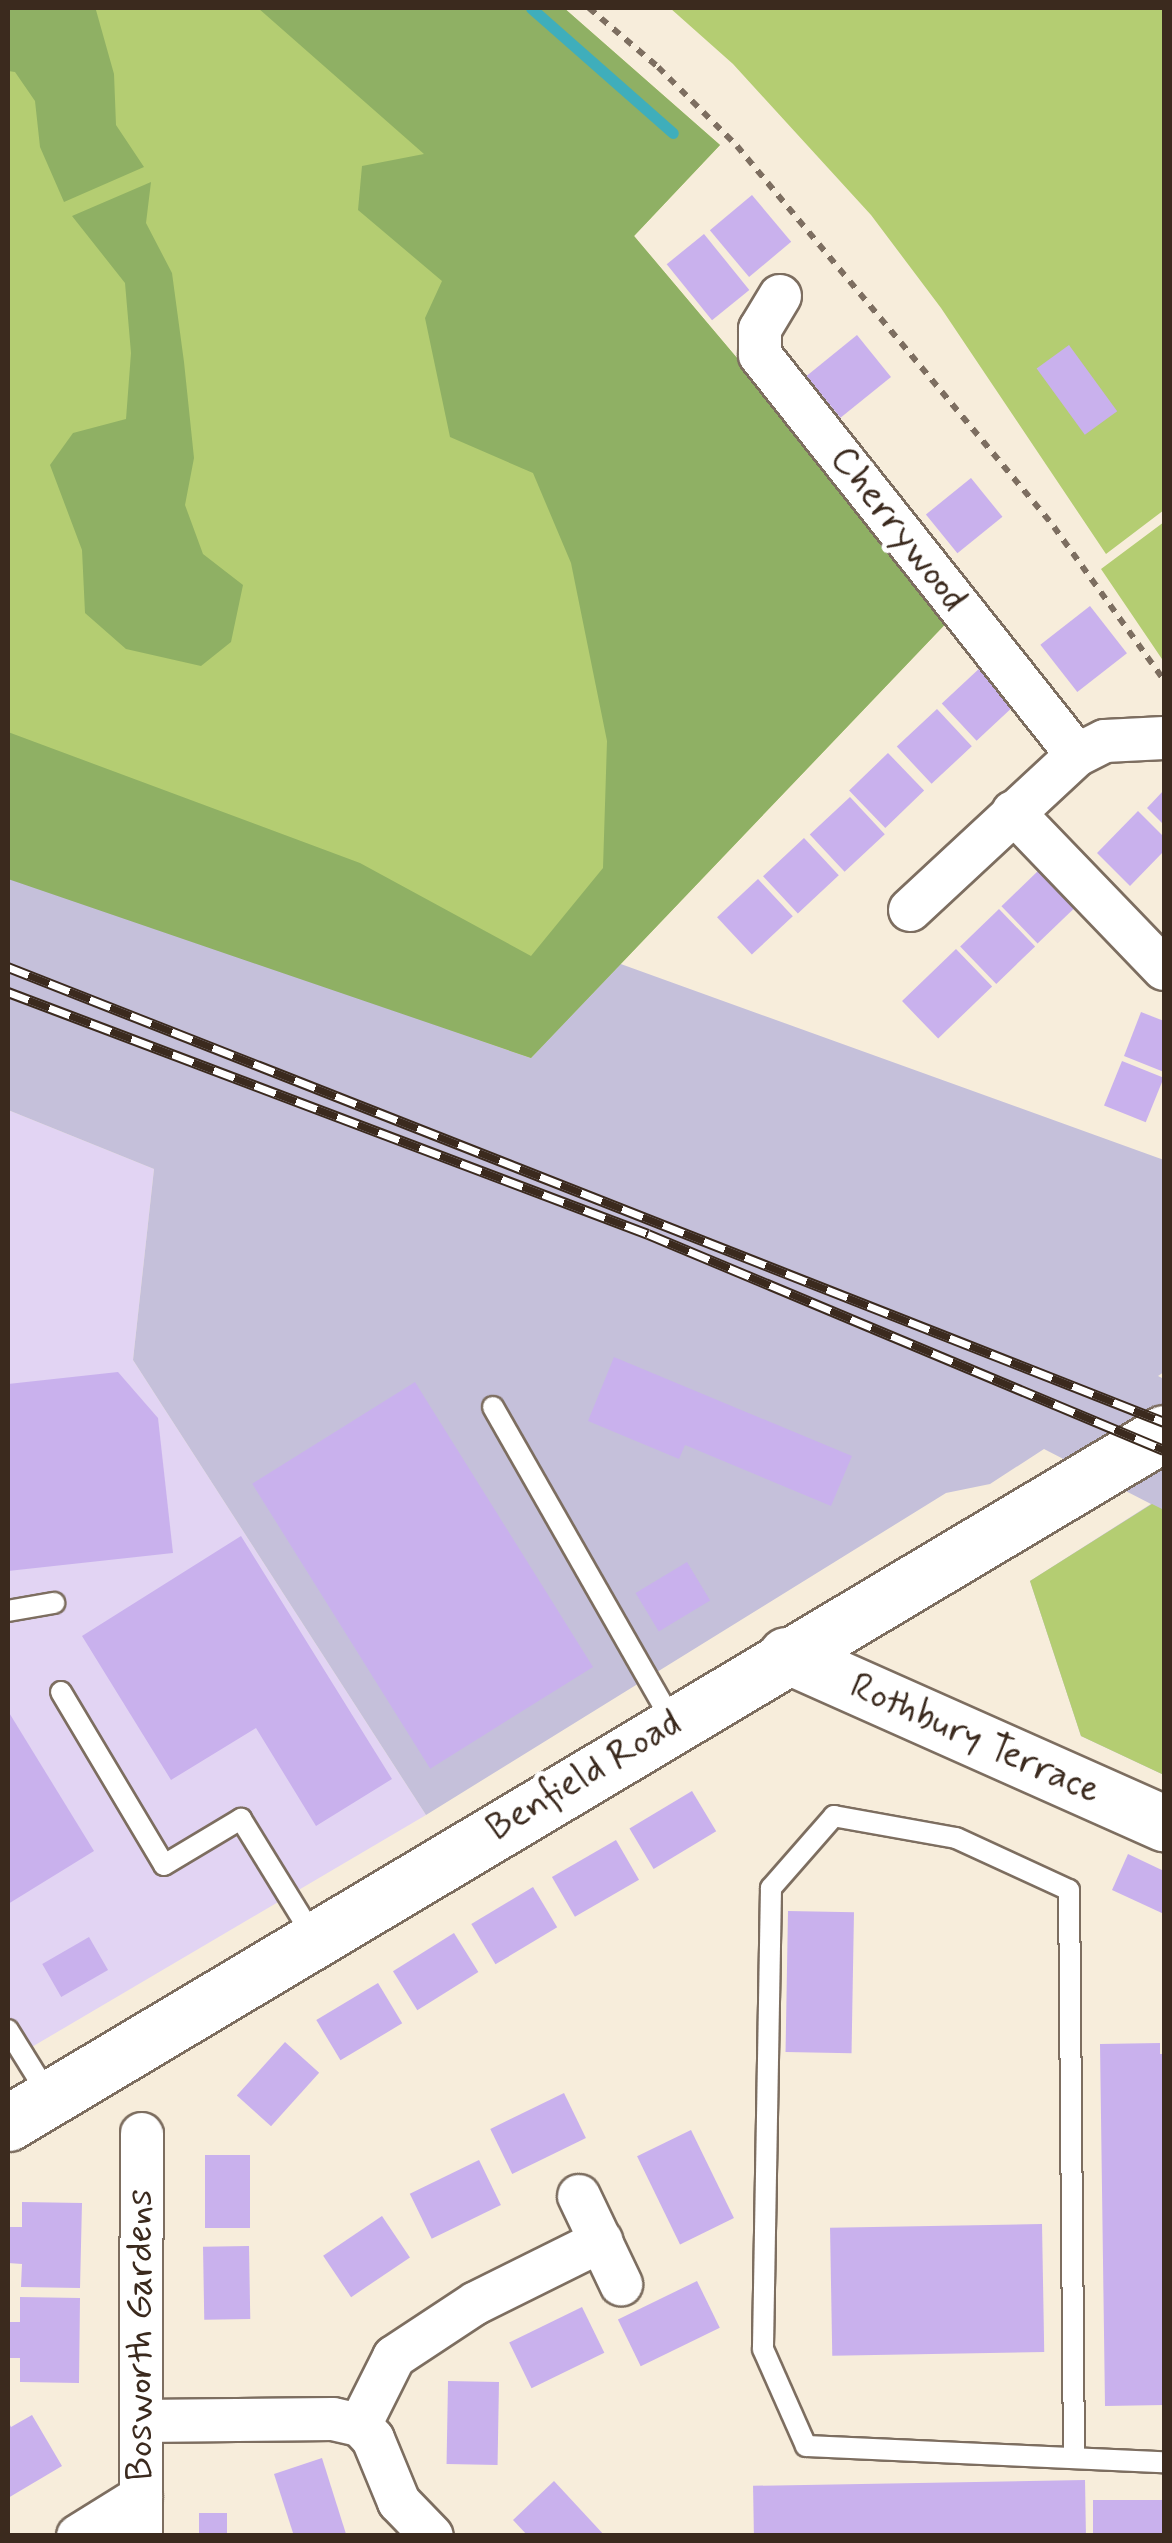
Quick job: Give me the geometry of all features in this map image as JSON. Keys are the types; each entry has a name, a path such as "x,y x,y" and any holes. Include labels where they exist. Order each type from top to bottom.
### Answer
{"street":[{"name":"Cherrywood","path":"780,296 760,329 760,355 1077,755"},
{"path":"910,910 1077,755 1105,741 1164,738"},
{"path":"1013,812 1164,969"},
{"name":"Benfield Road","path":"29,2110 1164,1433"},
{"name":"Rothbury Terrace","path":"786,1655 1164,1823"},
{"name":"Bosworth Gardens","path":"141,2516 142,2134"},
{"path":"579,2196 621,2284"},
{"path":"360,2425 394,2357 476,2304 601,2242"},
{"path":"141,2421 333,2419 360,2425 372,2439 399,2502 432,2536"},
{"path":"78,2536 141,2516"}],"lane":[{"path":"493,1407 672,1723"},
{"path":"8,1611 54,1603"},
{"path":"61,1692 164,1865 240,1819 314,1938"},
{"path":"1074,2458 1069,1890 956,1838 834,1816 770,1888 763,2348 806,2446 1074,2458 1164,2462"},
{"path":"8,2030 29,2110"}],"path":[{"path":"589,8 658,67 737,146 1054,527 1164,680"}],"shaded area":[{"path":"8,875 531,1058 618,963 1164,1160 1164,1372 1158,1376 1164,1379 1164,1775 1081,1736 1030,1581 1151,1504 1044,1449 990,1484 946,1493 426,1815 133,1360 154,1169 8,1110"},
{"path":"8,1110 154,1169 133,1360 426,1815 8,2061"}],"green space":[{"path":"8,8 564,8 720,145 634,236 954,615 531,1058 8,875"},
{"path":"8,8 96,10 114,74 116,125 144,167 64,202 40,147 35,101 15,72 8,71"},
{"path":"258,8 564,8 720,145 634,236 954,615 531,1058 8,879 8,732 360,863 531,956 603,868 607,741 571,563 533,473 450,437 425,318 442,281 358,210 362,166 424,154"},
{"path":"670,8 1164,8 1164,510 1106,554 941,308 871,215 733,64"},
{"path":"151,182 146,223 172,273 184,362 194,458 185,505 203,554 243,585 231,642 201,666 126,649 85,613 82,550 50,465 73,433 126,419 131,353 125,283 72,216"},
{"path":"1164,522 1164,662 1101,569"},
{"path":"1152,1504 1164,1510 1164,1775 1081,1736 1030,1581"}],"building":[{"path":"752,195 791,242 749,277 710,230"},
{"path":"704,234 749,290 712,320 667,264"},
{"path":"857,335 891,377 840,418 806,376"},
{"path":"1069,345 1117,411 1085,435 1037,369"},
{"path":"971,478 1002,517 957,553 926,515"},
{"path":"1090,606 1127,653 1077,692 1040,645"},
{"path":"982,666 1017,703 977,741 942,704"},
{"path":"937,709 972,746 932,784 897,747"},
{"path":"888,753 924,790 885,828 849,791"},
{"path":"1164,790 1164,825 1147,808"},
{"path":"850,797 885,834 845,872 810,835"},
{"path":"1138,811 1164,837 1164,851 1130,886 1097,853"},
{"path":"804,838 839,875 798,913 763,876"},
{"path":"1041,868 1077,905 1038,944 1001,906"},
{"path":"758,879 793,916 752,954 717,917"},
{"path":"999,909 1035,946 996,984 960,947"},
{"path":"956,949 992,986 938,1039 902,1001"},
{"path":"1141,1012 1164,1021 1164,1072 1124,1056"},
{"path":"1122,1061 1164,1078 1146,1122 1104,1106"},
{"path":"614,1357 852,1456 831,1506 685,1445 679,1459 588,1421"},
{"path":"118,1372 158,1418 173,1553 8,1571 8,1384"},
{"path":"415,1382 593,1667 430,1769 252,1484"},
{"path":"241,1536 392,1779 316,1826 256,1728 171,1780 82,1636"},
{"path":"687,1562 710,1601 659,1631 636,1593"},
{"path":"8,1711 94,1851 8,1904"},
{"path":"692,1791 716,1831 654,1869 629,1829"},
{"path":"616,1840 639,1880 575,1917 552,1877"},
{"path":"1128,1854 1164,1871 1164,1914 1112,1890"},
{"path":"533,1887 557,1927 495,1964 471,1924"},
{"path":"788,1911 854,1912 852,2053 786,2052"},
{"path":"454,1933 478,1972 417,2010 393,1971"},
{"path":"89,1937 108,1970 61,1997 42,1964"},
{"path":"378,1983 402,2023 340,2060 316,2020"},
{"path":"285,2042 319,2073 271,2126 237,2096"},
{"path":"1160,2043 1160,2054 1164,2054 1164,2405 1105,2406 1100,2044"},
{"path":"564,2093 586,2138 512,2174 490,2129"},
{"path":"691,2130 734,2218 680,2244 637,2156"},
{"path":"205,2155 250,2155 250,2228 205,2228"},
{"path":"479,2160 501,2205 432,2239 410,2194"},
{"path":"22,2202 82,2203 80,2288 21,2287 22,2264 8,2263 8,2227 22,2227"},
{"path":"382,2216 410,2257 351,2297 323,2256"},
{"path":"1042,2224 1044,2352 832,2356 830,2228"},
{"path":"249,2246 250,2319 204,2320 203,2247"},
{"path":"697,2281 720,2328 641,2366 618,2320"},
{"path":"20,2297 80,2298 79,2383 20,2382 20,2358 8,2358 8,2322 20,2322"},
{"path":"582,2307 604,2353 532,2388 509,2343"},
{"path":"448,2381 499,2382 498,2465 447,2464"},
{"path":"32,2415 62,2466 8,2498 8,2421 11,2427"},
{"path":"322,2458 346,2534 294,2536 274,2474"},
{"path":"1085,2480 1086,2536 754,2536 753,2486"},
{"path":"554,2481 605,2536 528,2536 513,2520"},
{"path":"1093,2500 1164,2500 1164,2536 1093,2536"},
{"path":"199,2513 227,2513 227,2536 199,2536"}],"waterway":[{"path":"531,8 673,133"}],"railway":[{"path":"8,967 1164,1422"},
{"path":"8,992 648,1234 1164,1450"}]}
